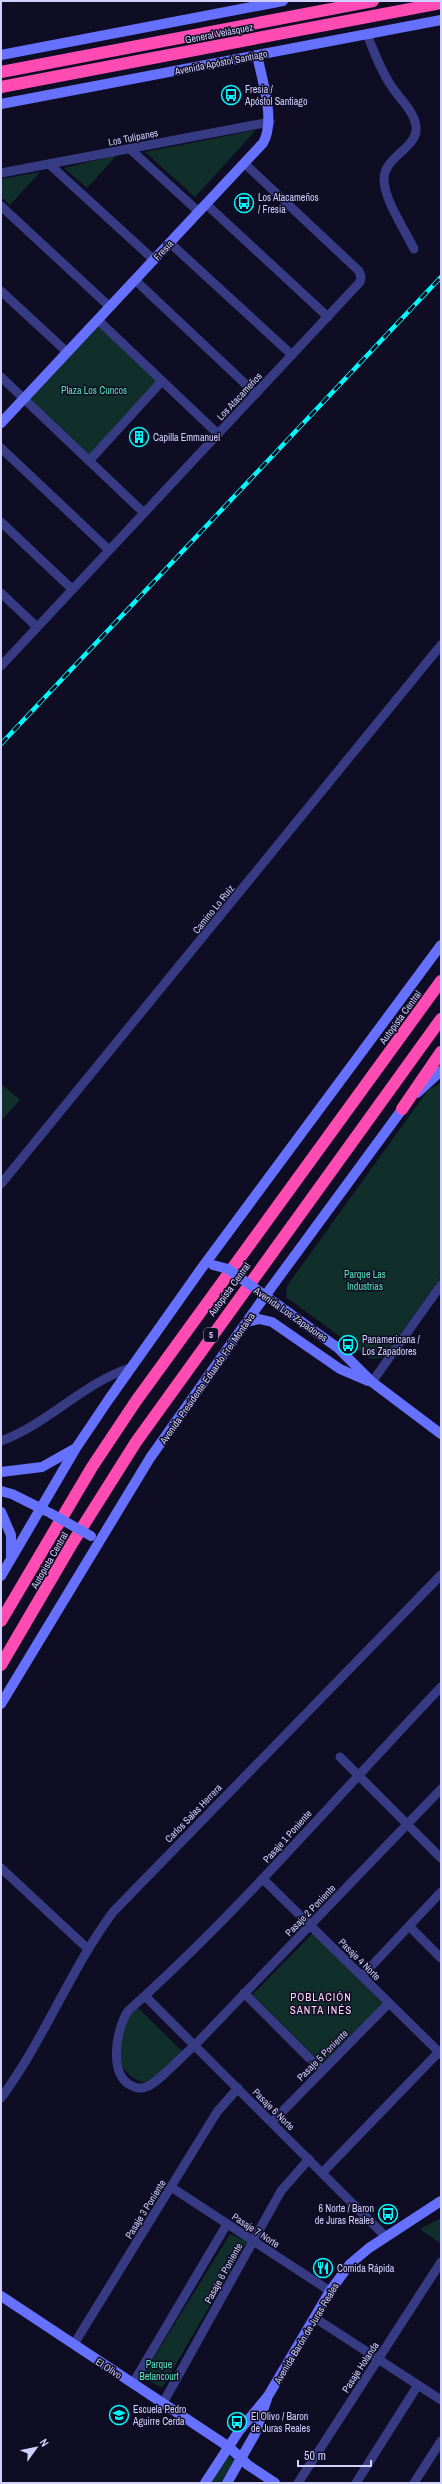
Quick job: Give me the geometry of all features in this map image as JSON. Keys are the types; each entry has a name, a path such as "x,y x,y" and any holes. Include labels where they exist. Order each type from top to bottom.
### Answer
{"highway":[{"name":"General Velásquez","path":"1,72 373,1"},
{"name":"General Velásquez","path":"1,87 441,3"},
{"name":"Autopista Central","path":"1,1621 89,1473 136,1401 441,981"},
{"name":"Autopista Central","path":"1,1665 73,1542 136,1442 441,1019"},
{"path":"402,1110 441,1052"}],"street":[{"path":"1,55 283,1"},
{"name":"Avenida Apóstol Santiago","path":"1,104 441,20"},
{"path":"367,34 392,88 415,122 416,131 413,139 387,167 384,179 393,208 414,249"},
{"name":"Fresia","path":"1,423 266,139 270,122 257,55"},
{"name":"Los Tulipanes","path":"1,174 270,122"},
{"path":"130,149 202,208 328,317"},
{"path":"49,164 154,260"},
{"name":"Los Atacameños","path":"1,666 360,282 361,274 244,164"},
{"path":"1,206 110,306"},
{"path":"170,243 292,355"},
{"path":"135,280 256,394"},
{"path":"1,291 67,352"},
{"path":"98,320 218,434"},
{"path":"1,377 144,513"},
{"path":"89,461 162,381"},
{"path":"1,448 109,550"},
{"path":"1,522 72,589"},
{"path":"1,593 37,627"},
{"name":"Camino Lo Ruiz","path":"1,1184 441,645"},
{"path":"1,1576 45,1510 76,1448 130,1368 201,1269 441,945"},
{"name":"Avenida Presidente Eduardo Frei Montalva","path":"1,1704 94,1538 247,1322 262,1294 402,1110 441,1071"},
{"name":"Avenida Los Zapadores","path":"201,1269 213,1265 228,1269 338,1348 372,1382 441,1434"},
{"path":"372,1382 441,1285"},
{"name":"Avenida Los Zapadores","path":"247,1322 259,1319 272,1322 340,1369 372,1382"},
{"path":"1,1441 45,1419 100,1381 130,1368"},
{"path":"1,1472 42,1467 76,1448"},
{"path":"1,1491 12,1494 45,1510 94,1538"},
{"path":"1,1512 6,1519 11,1534 11,1559"},
{"name":"Carlos Salas Herrera","path":"1,2098 18,2074 88,1949 123,1900 441,1575"},
{"name":"Pasaje 1 Poniente","path":"195,2045 153,2084 137,2088 126,2083 117,2072 116,2052 124,2016 263,1879 358,1774 441,1688"},
{"path":"340,1757 441,1858"},
{"name":"Pasaje 2 Poniente","path":"195,2045 441,1789"},
{"path":"1,1868 88,1949"},
{"name":"Pasaje 4 Norte","path":"263,1879 440,2053"},
{"path":"362,1976 441,1892"},
{"path":"409,1926 441,1958"},
{"path":"244,1994 322,2071"},
{"name":"Pasaje 6 Norte","path":"145,1996 386,2237"},
{"name":"Pasaje 5 Poniente","path":"272,2122 389,2003"},
{"path":"322,2173 440,2053"},
{"name":"Pasaje 3 Poniente","path":"74,2344 217,2112 238,2088"},
{"name":"Pasaje 6 Poniente","path":"163,2403 286,2184 309,2159"},
{"name":"Pasaje 7 Norte","path":"171,2187 330,2291"},
{"name":"Avenida Barón de Juras Reales","path":"205,2483 229,2447 268,2396 330,2291 356,2257 441,2201"},
{"name":"Pasaje 6 Poniente","path":"133,2383 227,2224"},
{"name":"Pasaje Holanda","path":"298,2483 441,2262"},
{"name":"El Olivo","path":"1,2296 229,2447 242,2459 275,2483"},
{"path":"315,2318 441,2400"},
{"path":"356,2483 418,2385"},
{"name":"Avenida Barón de Juras Reales","path":"227,2483 242,2459 261,2418 268,2396"},
{"path":"414,2483 441,2441"}],"green space":[{"path":"256,130 195,197 145,152"},
{"path":"117,155 87,188 64,168"},
{"path":"40,172 10,205 1,197 1,179"},
{"name":"Plaza Los Cuncos","path":"99,324 158,381 90,458 28,399"},
{"name":"Parque Las Industrias","path":"441,1083 441,1277 383,1358 371,1359 286,1297 287,1286 428,1090"},
{"path":"1,1084 20,1100 1,1121"},
{"path":"313,1933 383,2004 322,2065 252,1995"},
{"path":"138,2008 182,2051 148,2083 137,2080 129,2075 120,2060 119,2042 125,2022"},
{"path":"441,2218 441,2244 420,2229"},
{"name":"Parque Betancourt","path":"230,2234 247,2242 162,2388 142,2377"},
{"path":"227,2455 235,2461 220,2483 209,2483"}],"railway":[{"path":"1,744 441,277"}],"place":[{"name":"Fresia / Apóstol Santiago","path":"231,95"},
{"name":"Los Atacameños / Fresia","path":"244,203"},
{"name":"Capilla Emmanuel","path":"139,437"},
{"name":"Panamericana / Los Zapadores","path":"348,1345"},
{"name":"6 Norte / Baron de Juras Reales","path":"388,2214"},
{"name":"Comida Rápida","path":"323,2268"},
{"name":"Escuela Pedro Aguirre Cerda","path":"119,2415"},
{"name":"El Olivo / Baron de Juras Reales","path":"237,2422"}],"district":[{"name":"POBLACIÓN SANTA INÉS","path":"321,2003"}]}
